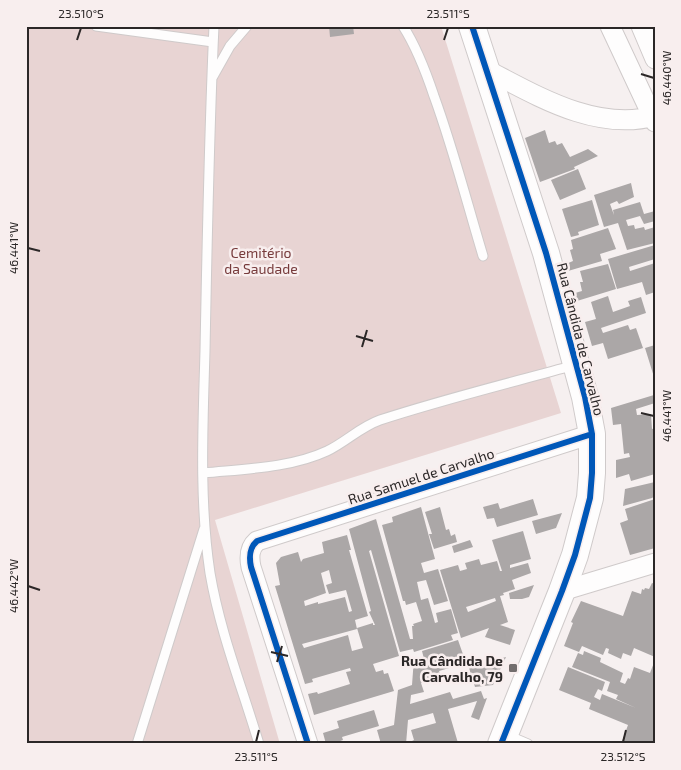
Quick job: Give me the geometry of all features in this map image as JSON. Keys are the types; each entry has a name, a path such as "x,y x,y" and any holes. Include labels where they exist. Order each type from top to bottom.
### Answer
{"street":[{"name":"Rua Cândida de Carvalho","path":"472,26 546,253 585,397 592,434 590,498 582,533 562,591 503,739"},
{"path":"485,69 556,104 585,114 608,119 654,119 610,26"},
{"path":"641,26 655,59"},
{"name":"Rua Samuel de Carvalho","path":"308,744 251,567 251,549 257,541 592,434"},
{"path":"562,591 655,563"}],"lane":[{"path":"96,26 213,42"},
{"path":"214,26 206,241 204,473 206,524 210,574 217,605 227,646 259,744"},
{"path":"211,78 230,46 247,26"},
{"path":"403,26 424,66 442,118 483,256"},
{"path":"204,473 259,468 320,454 377,421 576,365"},
{"path":"137,744 206,524"},
{"path":"503,739 528,744"}],"green space":[{"name":"Cemitério da Saudade","path":"26,26 441,26 561,413 215,520 280,744 26,744"}],"building":[{"path":"329,26 353,26 354,34 330,37"},
{"path":"545,130 549,143 555,141 557,145 562,143 570,157 588,149 598,156 574,167 575,169 540,182 525,138"},
{"path":"578,169 586,189 560,200 551,180"},
{"path":"631,183 634,197 619,204 617,201 610,204 614,215 613,210 640,202 644,214 655,211 655,221 644,224 640,216 626,220 628,226 634,225 635,229 644,227 645,230 655,227 655,243 627,250 618,223 604,227 594,195"},
{"path":"592,200 599,225 578,232 579,235 571,237 562,209"},
{"path":"608,228 616,249 600,254 602,261 568,271 566,264 573,261 570,250 573,249 571,240"},
{"path":"655,245 655,259 629,267 630,271 655,263 655,292 646,295 642,282 617,289 608,259"},
{"path":"608,264 616,289 577,301 575,293 582,291 580,282 583,282 580,271"},
{"path":"608,296 613,312 630,306 628,301 641,297 646,313 601,328 603,333 628,325 630,330 636,328 643,348 608,359 603,343 592,346 585,322 596,319 591,302"},
{"path":"655,345 655,377 654,377 645,348"},
{"path":"654,395 655,403 636,409 637,415 651,414 652,429 655,428 655,446 653,446 655,474 631,481 629,474 616,478 616,460 630,457 629,453 624,454 621,424 613,425 611,408"},
{"path":"655,482 655,496 623,506 625,489"},
{"path":"533,499 538,515 497,527 494,518 487,519 483,507 498,503 500,509"},
{"path":"655,499 655,548 630,555 620,523 628,520 625,509"},
{"path":"421,507 435,559 421,563 424,573 438,569 448,601 434,605 426,580 417,582 421,600 428,598 435,623 438,622 436,613 451,609 458,633 451,635 453,640 414,652 413,649 400,652 371,550 369,551 399,656 373,664 376,672 383,670 384,674 388,673 394,691 314,715 308,694 317,692 318,694 350,684 346,672 351,671 350,668 312,679 313,682 305,684 275,586 280,585 276,563 281,557 298,552 301,562 303,559 324,553 322,542 347,535 351,550 349,550 368,616 355,620 357,629 302,644 304,648 348,635 352,651 363,648 357,628 373,623 375,625 369,612 371,611 349,529 376,519 410,639 413,639 413,624 422,621 416,602 406,605 405,601 403,601 382,525 393,522 392,517","holes":["329,570 332,583 326,585 329,594 346,590 352,611 349,612 345,597 305,606 304,601 326,593 321,573"]},
{"path":"440,507 446,530 449,529 451,536 455,534 457,542 434,549 429,534 432,534 425,512"},
{"path":"562,513 556,528 536,534 532,521"},
{"path":"523,531 531,559 510,565 510,568 528,563 531,573 512,580 515,589 500,596 508,622 500,625 515,630 510,645 485,637 489,628 461,638 440,570 458,565 460,571 467,569 465,563 479,559 481,565 497,561 500,571 502,571 492,540","holes":["495,598 496,601 468,612 466,607"]},
{"path":"470,540 473,547 454,553 452,546"},
{"path":"652,583 655,584 655,657 634,648 631,656 623,653 621,659 608,653 609,649 606,648 603,655 582,646 579,652 564,646 573,623 571,622 581,601 623,616 632,591 641,594 642,589 649,589"},
{"path":"534,585 529,597 510,599 509,593"},
{"path":"458,640 466,663 439,671 441,677 421,683 424,692 411,695 410,704 450,692 453,699 481,691 484,699 487,698 479,720 471,717 477,701 448,709 458,743 412,744 414,740 411,730 436,723 433,713 408,720 406,744 381,744 377,730 394,725 398,690 412,685 414,658 417,657 418,661 424,659 422,651"},
{"path":"584,651 601,658 600,662 623,673 620,682 625,684 628,678 630,679 634,667 650,673 655,660 655,744 621,744 628,725 589,709 591,703 559,690 568,667 605,682 602,691 598,689 594,697 600,700 602,694 636,708 616,699 618,695 607,691 610,682 572,667 578,653 583,655"},
{"path":"506,657 493,685 475,687 469,668"},
{"path":"374,710 379,726 342,737 343,740 332,744 326,744 323,733 339,728 337,721"}],"cycle path":[{"path":"472,26 546,253 585,397 592,434 590,498 575,555 501,744"},
{"path":"308,744 251,567 250,553 254,544 257,541 592,434"}],"place":[{"name":"Rua Cândida De Carvalho, 79","path":"513,668"}]}
